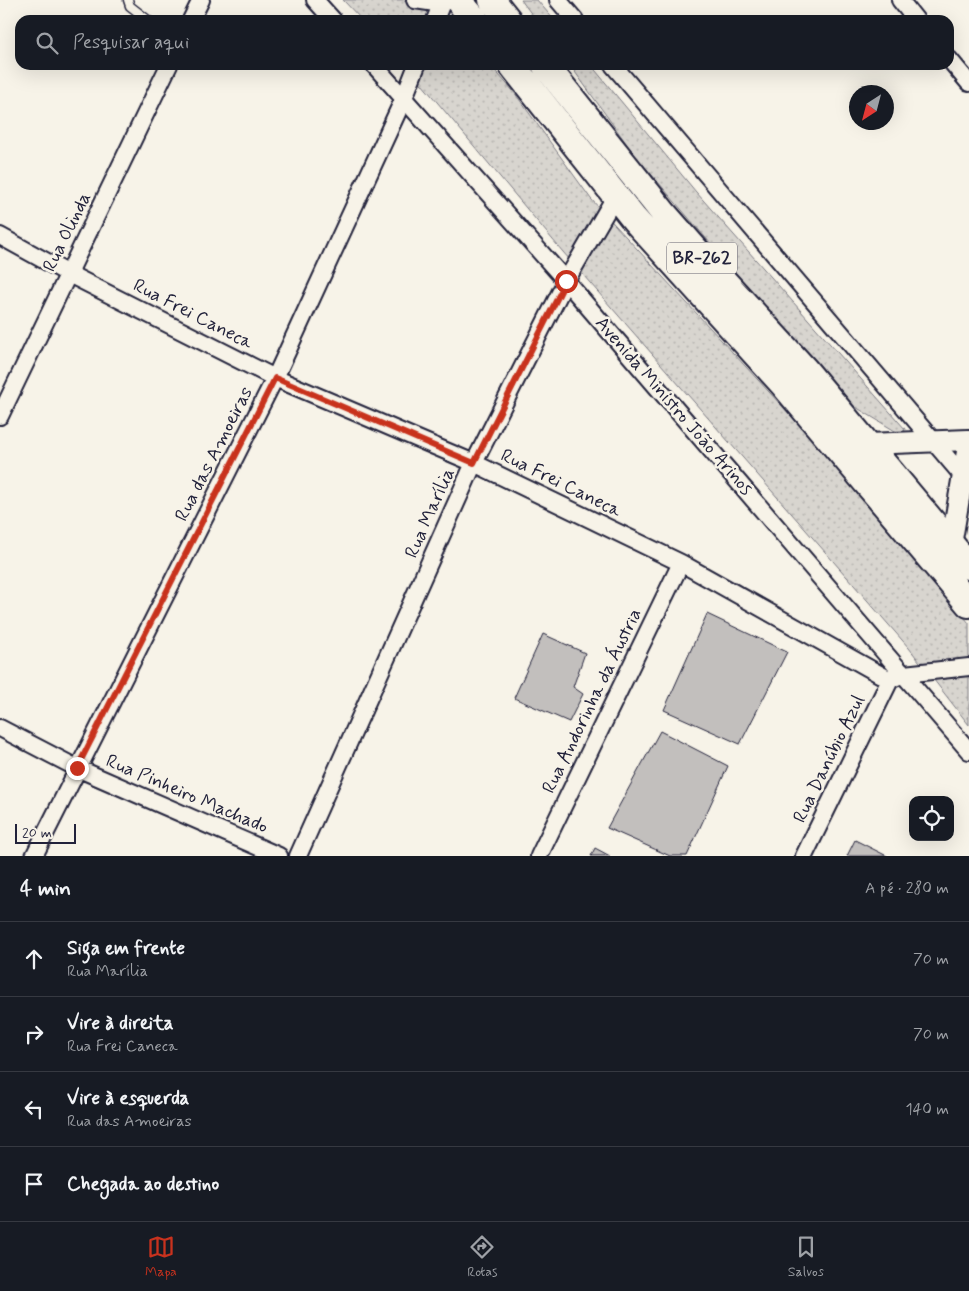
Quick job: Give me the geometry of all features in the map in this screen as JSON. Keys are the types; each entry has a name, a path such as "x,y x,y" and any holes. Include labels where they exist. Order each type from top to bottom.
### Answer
{"highway":[{"path":"492,0 504,15"},
{"path":"448,1 468,15"},
{"name":"BR-262","path":"516,70 634,219 790,393 969,604"},
{"name":"BR-262","path":"549,70 665,215 805,370 969,566"}],"street":[{"path":"193,15 200,0"},
{"path":"315,0 328,15"},
{"path":"415,0 448,1"},
{"path":"558,0 571,15"},
{"path":"900,0 912,15"},
{"path":"438,15 448,1"},
{"path":"954,65 969,83"},
{"name":"Rua Olinda","path":"0,416 168,70"},
{"name":"Avenida Ministro João Arinos","path":"379,70 566,281 897,677 969,752"},
{"name":"Rua das Amoeiras","path":"34,856 275,378 404,98 415,70"},
{"path":"617,70 966,480"},
{"name":"Rua Marília","path":"298,856 474,463 566,281 616,195"},
{"name":"Rua Frei Caneca","path":"0,236 69,274 275,378 474,463 681,564 897,677"},
{"path":"868,444 969,440 966,480 950,545"},
{"name":"Rua Andorinha da Áustria","path":"539,856 681,564"},
{"path":"897,677 969,667"},
{"name":"Rua Danúbio Azul","path":"804,856 897,677"},
{"name":"Rua Pinheiro Machado","path":"0,728 77,768 279,856"}],"lane":[{"path":"128,0 130,6 142,15"}],"shaded area":[{"path":"343,0 434,0 448,15 357,15"},
{"path":"521,0 537,0 550,15 532,15"},
{"path":"410,70 494,70 514,92 591,199 817,444 916,559 969,623 969,725 909,648 563,252"},
{"path":"574,70 595,70 696,192 905,429 904,433 900,434 854,406 740,278 634,154"}],"building":[{"path":"707,614 787,652 740,744 664,710"},
{"path":"543,634 585,653 573,687 583,694 569,722 514,698"},
{"path":"660,731 728,766 687,856 670,856 607,828"},
{"path":"855,840 887,856 847,856"},
{"path":"595,848 610,856 591,856"}],"route":[{"path":"77,768 275,378 474,463 566,281"}]}
